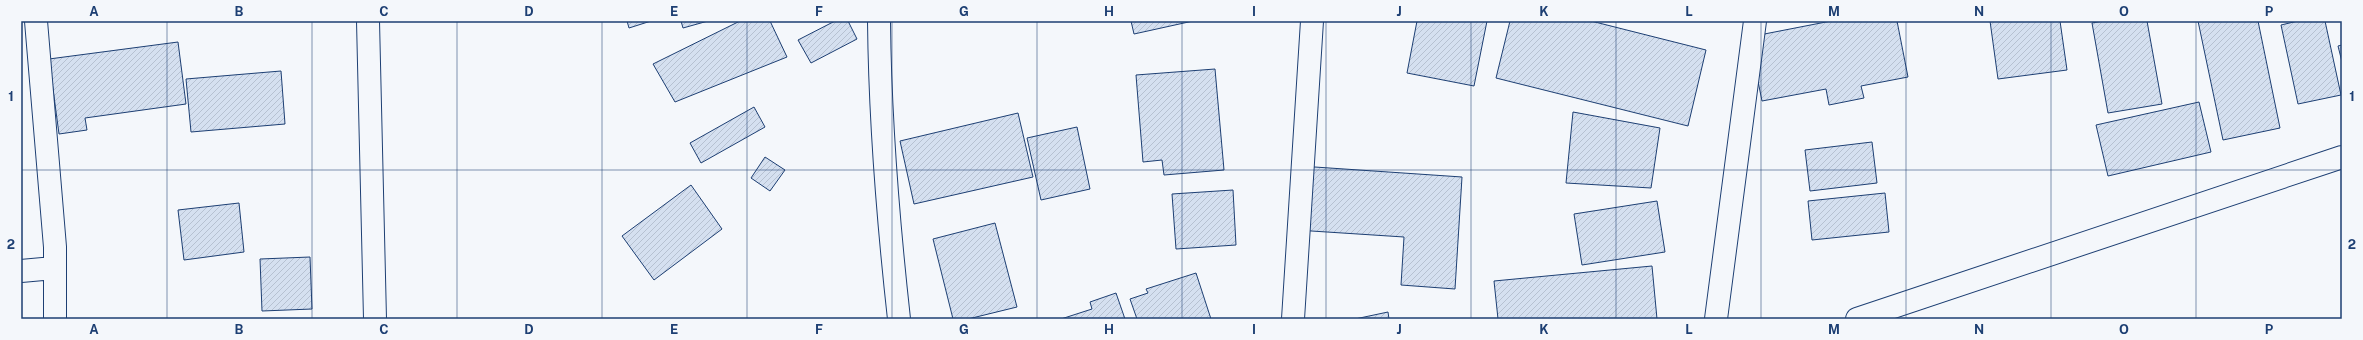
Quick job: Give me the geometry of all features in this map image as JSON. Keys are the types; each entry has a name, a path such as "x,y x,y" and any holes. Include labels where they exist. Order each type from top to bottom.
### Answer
{"street":[{"path":"36,21 55,247 55,319"},
{"path":"368,21 375,319"},
{"path":"879,21 880,94 886,208 899,319"},
{"path":"1293,319 1312,21"},
{"path":"1716,319 1755,21"},
{"path":"1857,319 2342,157"},
{"path":"21,271 54,268"}],"building":[{"path":"627,21 651,21 629,28"},
{"path":"681,21 708,21 683,28"},
{"path":"740,21 770,21 787,57 675,102 653,64"},
{"path":"835,21 848,21 857,39 811,63 798,40"},
{"path":"1131,21 1193,21 1134,34"},
{"path":"1417,21 1487,21 1474,86 1407,73"},
{"path":"1510,21 1591,21 1706,50 1688,126 1496,78"},
{"path":"1831,21 1897,21 1908,77 1861,86 1864,98 1829,105 1826,89 1762,101 1749,37"},
{"path":"1990,21 2060,21 2067,70 1998,79"},
{"path":"2103,21 2147,21 2162,104 2108,113 2092,23"},
{"path":"2198,21 2258,21 2280,128 2223,140"},
{"path":"2298,21 2325,21 2341,95 2298,104 2281,25"},
{"path":"178,42 186,104 85,118 87,130 59,134 49,59"},
{"path":"2342,45 2342,62 2338,46"},
{"path":"1215,69 1224,170 1164,175 1162,160 1143,162 1136,75"},
{"path":"281,71 285,124 191,132 186,79"},
{"path":"2199,102 2211,152 2108,176 2096,125"},
{"path":"754,107 765,127 701,163 690,143"},
{"path":"1573,112 1660,128 1651,188 1566,183"},
{"path":"1018,113 1033,177 914,204 900,141"},
{"path":"1077,127 1090,189 1041,200 1027,138"},
{"path":"1872,142 1877,183 1810,191 1805,150"},
{"path":"765,157 785,170 770,191 751,178"},
{"path":"1300,166 1462,177 1455,289 1401,285 1404,237 1296,230"},
{"path":"691,185 722,229 654,280 622,236"},
{"path":"1233,190 1236,245 1176,249 1172,194"},
{"path":"1885,193 1889,232 1812,240 1808,201"},
{"path":"1657,201 1665,252 1582,265 1574,214"},
{"path":"239,203 244,252 184,260 178,210"},
{"path":"995,223 1017,307 968,319 953,319 933,239"},
{"path":"310,257 312,309 262,311 260,259"},
{"path":"1652,266 1657,319 1498,319 1494,281"},
{"path":"1196,273 1211,319 1137,319 1130,299 1148,293 1146,289"},
{"path":"1116,293 1125,319 1061,319 1092,309 1090,302"},
{"path":"1388,312 1389,319 1355,319"}]}
